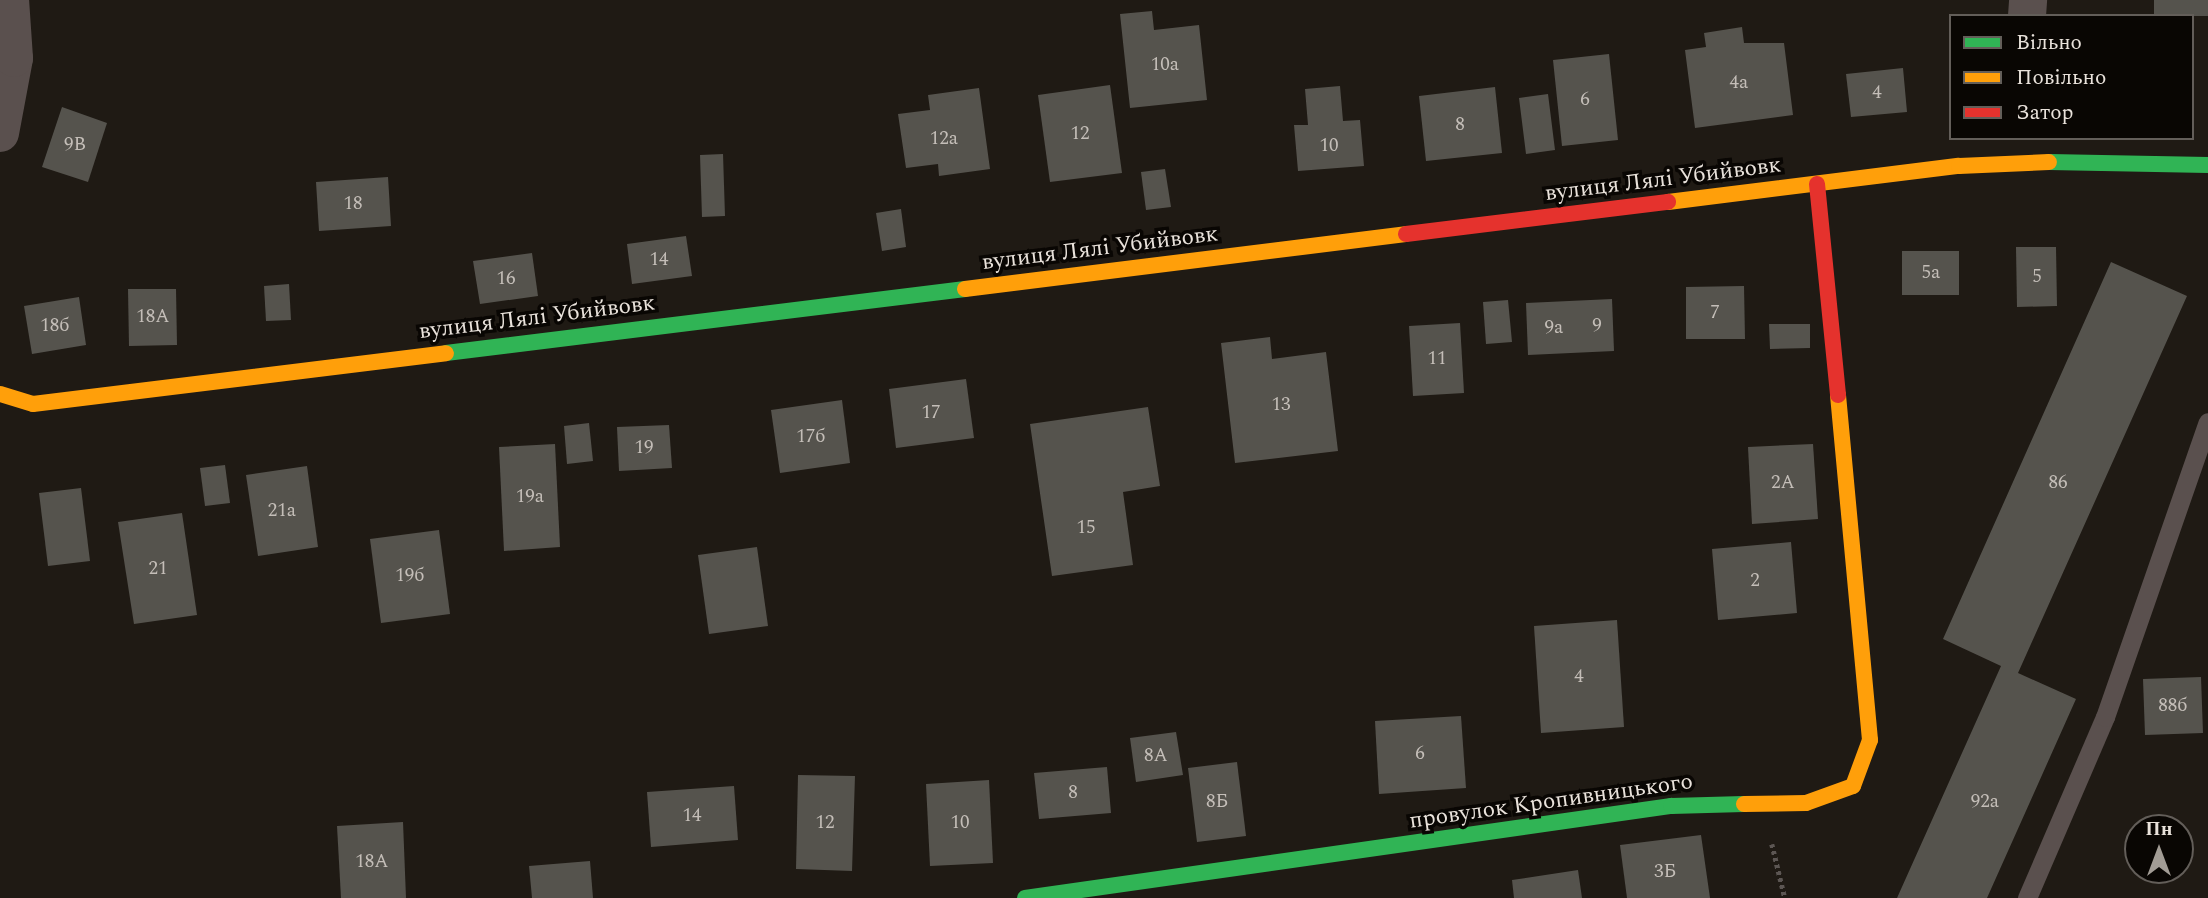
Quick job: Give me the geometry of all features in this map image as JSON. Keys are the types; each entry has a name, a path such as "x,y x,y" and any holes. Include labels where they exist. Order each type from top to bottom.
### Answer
{"street":[{"path":"1,118 14,58 10,0"},
{"name":"вулиця Лялі Убийвовк","path":"0,394 33,404 1817,184 2027,150 2208,165"},
{"name":"провулок Кропивницького","path":"1026,898 1671,806 1806,803 1853,786 1870,740 1817,184"}],"lane":[{"path":"2027,898 2105,717 2208,422"}],"path":[{"path":"1762,803 1785,898"}],"building":[{"path":"2154,0 2208,0 2208,16 2154,14"},
{"path":"1152,11 1154,30 1199,25 1207,100 1130,108 1120,14"},
{"path":"1742,27 1744,43 1784,43 1793,115 1695,128 1685,50 1706,47 1704,33"},
{"path":"1609,54 1618,140 1562,146 1553,60"},
{"path":"1903,68 1907,112 1851,117 1846,74"},
{"path":"1110,85 1122,173 1050,182 1038,95"},
{"path":"1340,86 1343,121 1360,120 1364,166 1298,171 1294,125 1308,125 1305,89"},
{"path":"1495,87 1502,153 1426,161 1419,96"},
{"path":"979,88 990,169 939,176 938,164 906,168 898,114 930,110 928,95"},
{"path":"1548,94 1555,150 1526,154 1519,98"},
{"path":"62,107 107,123 88,182 42,167"},
{"path":"723,154 725,216 702,217 700,155"},
{"path":"1165,169 1171,207 1146,210 1141,172"},
{"path":"388,177 391,226 319,231 316,182"},
{"path":"901,209 906,247 882,251 876,213"},
{"path":"686,236 692,276 632,284 627,244"},
{"path":"2016,247 2056,247 2057,306 2017,307"},
{"path":"1902,251 1959,251 1959,295 1902,295"},
{"path":"532,253 538,296 480,304 473,261"},
{"path":"2111,262 2187,296 2018,673 2076,699 1987,898 1897,898 2001,666 1943,639"},
{"path":"289,284 291,320 266,321 264,286"},
{"path":"1744,286 1745,339 1686,339 1686,287"},
{"path":"128,289 176,289 177,345 129,346"},
{"path":"79,297 86,345 32,354 24,306"},
{"path":"1612,299 1614,351 1528,355 1526,303"},
{"path":"1508,300 1512,342 1486,344 1483,302"},
{"path":"1460,323 1464,393 1413,396 1409,326"},
{"path":"1769,324 1810,324 1810,348 1770,349"},
{"path":"1270,337 1272,359 1326,352 1338,451 1235,463 1221,343"},
{"path":"966,379 974,438 896,448 889,389"},
{"path":"842,400 850,463 780,473 771,410"},
{"path":"1148,407 1160,486 1123,492 1133,565 1052,576 1030,424"},
{"path":"589,423 593,461 567,464 564,426"},
{"path":"669,425 672,468 619,471 617,427"},
{"path":"555,444 560,547 504,551 499,447"},
{"path":"1813,444 1818,519 1752,524 1748,447"},
{"path":"225,465 230,503 205,506 200,468"},
{"path":"307,466 318,547 258,556 246,475"},
{"path":"81,488 90,561 48,566 39,493"},
{"path":"182,513 197,615 134,624 118,522"},
{"path":"439,530 450,614 381,623 370,539"},
{"path":"1791,542 1797,613 1718,620 1712,549"},
{"path":"757,547 768,626 709,634 698,555"},
{"path":"1617,620 1624,727 1541,733 1534,626"},
{"path":"2201,677 2203,733 2145,735 2143,679"},
{"path":"1461,716 1466,788 1379,794 1375,721"},
{"path":"1176,732 1183,775 1136,782 1130,738"},
{"path":"1237,762 1246,836 1197,842 1188,768"},
{"path":"1107,767 1111,813 1039,819 1034,773"},
{"path":"798,775 855,776 852,871 796,869"},
{"path":"989,780 993,863 930,866 926,784"},
{"path":"734,786 738,840 651,847 647,792"},
{"path":"403,822 406,898 341,898 337,826"},
{"path":"1701,835 1710,898 1627,898 1620,845"},
{"path":"590,861 593,898 532,898 529,866"},
{"path":"1578,870 1582,898 1514,898 1512,880"}],"traffic: fast":[{"path":"2049,162 2208,165"},
{"path":"446,353 965,289"},
{"path":"1025,898 1671,806 1744,804"}],"traffic: slow":[{"path":"1668,202 1959,166 2049,162"},
{"path":"965,289 1406,234"},
{"path":"0,394 33,404 446,353"},
{"path":"1744,804 1806,803 1853,786 1870,740 1838,395"}],"traffic: jam":[{"path":"1817,184 1838,395"},
{"path":"1406,234 1668,202"}]}
